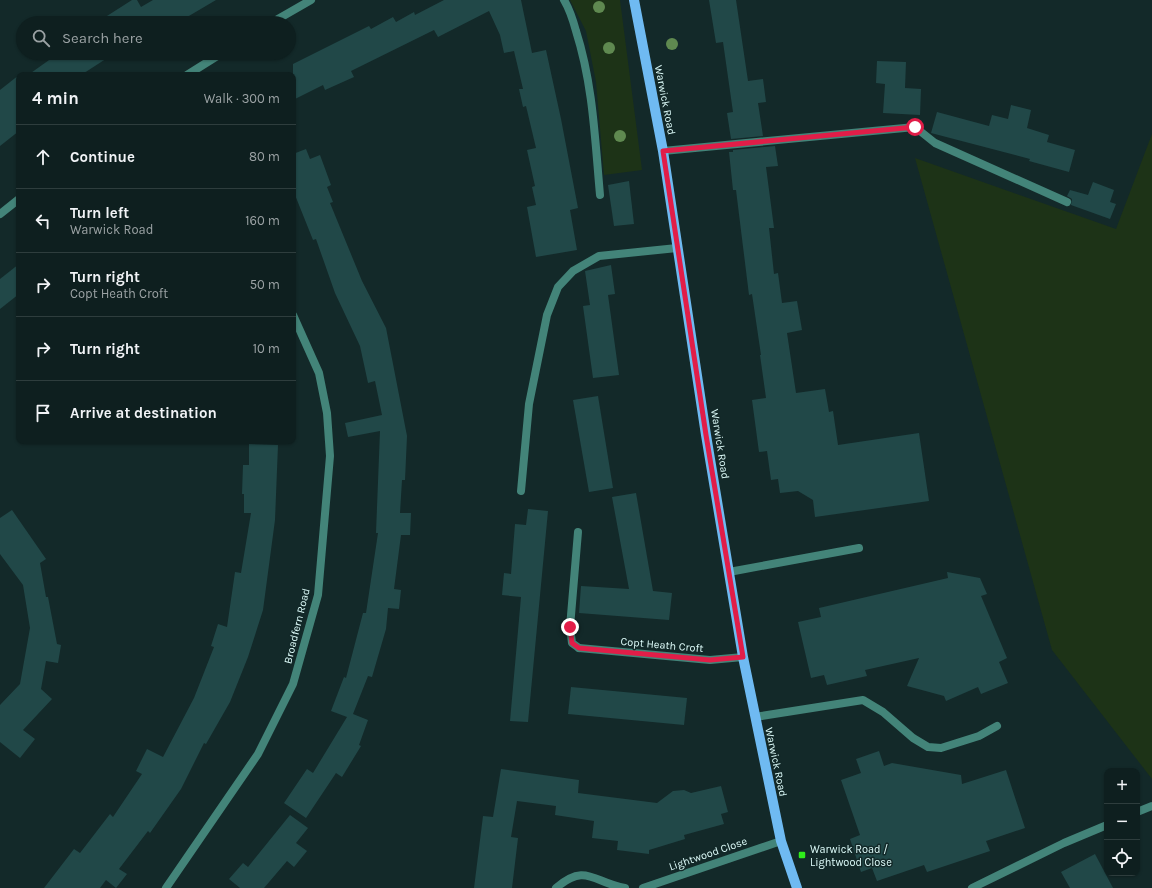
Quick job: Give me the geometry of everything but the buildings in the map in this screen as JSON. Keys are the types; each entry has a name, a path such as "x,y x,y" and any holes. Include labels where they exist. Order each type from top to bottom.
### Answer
{"main road":[{"name":"Warwick Road","path":"634,0 663,151 677,248 743,657 781,841 797,888"}],"street":[{"path":"283,16 311,0"},
{"path":"564,0 569,7 581,44 592,104 600,195"},
{"path":"193,72 211,60"},
{"path":"663,151 915,127 935,143 1067,202"},
{"path":"0,214 16,201"},
{"path":"521,491 528,404 547,315 558,287 573,271 599,256 677,248"},
{"name":"Broadfern Road","path":"166,888 258,754 293,684 318,595 330,456 328,414 319,373 296,322"},
{"name":"Copt Heath Croft","path":"578,532 570,627 572,643 579,648 710,660 743,657"},
{"path":"729,572 860,548"},
{"path":"755,717 863,700 883,712 913,738 928,747 941,748 979,736 997,726"},
{"path":"1140,811 1152,806"},
{"path":"972,888 1064,843 1104,826"},
{"name":"Lightwood Close","path":"643,888 781,841"},
{"path":"556,888 564,880 575,876 587,875 625,888"}],"green space":[{"path":"570,0 620,0 642,170 604,175 596,82 586,31"},
{"path":"1152,134 1152,779 1052,650 915,158 1116,229"}],"place":[{"name":"Warwick Road / Lightwood Close","path":"802,855"}],"route":[{"path":"570,627 570,637 572,643 579,648 710,660 743,657 706,435 663,151 915,127"}]}
